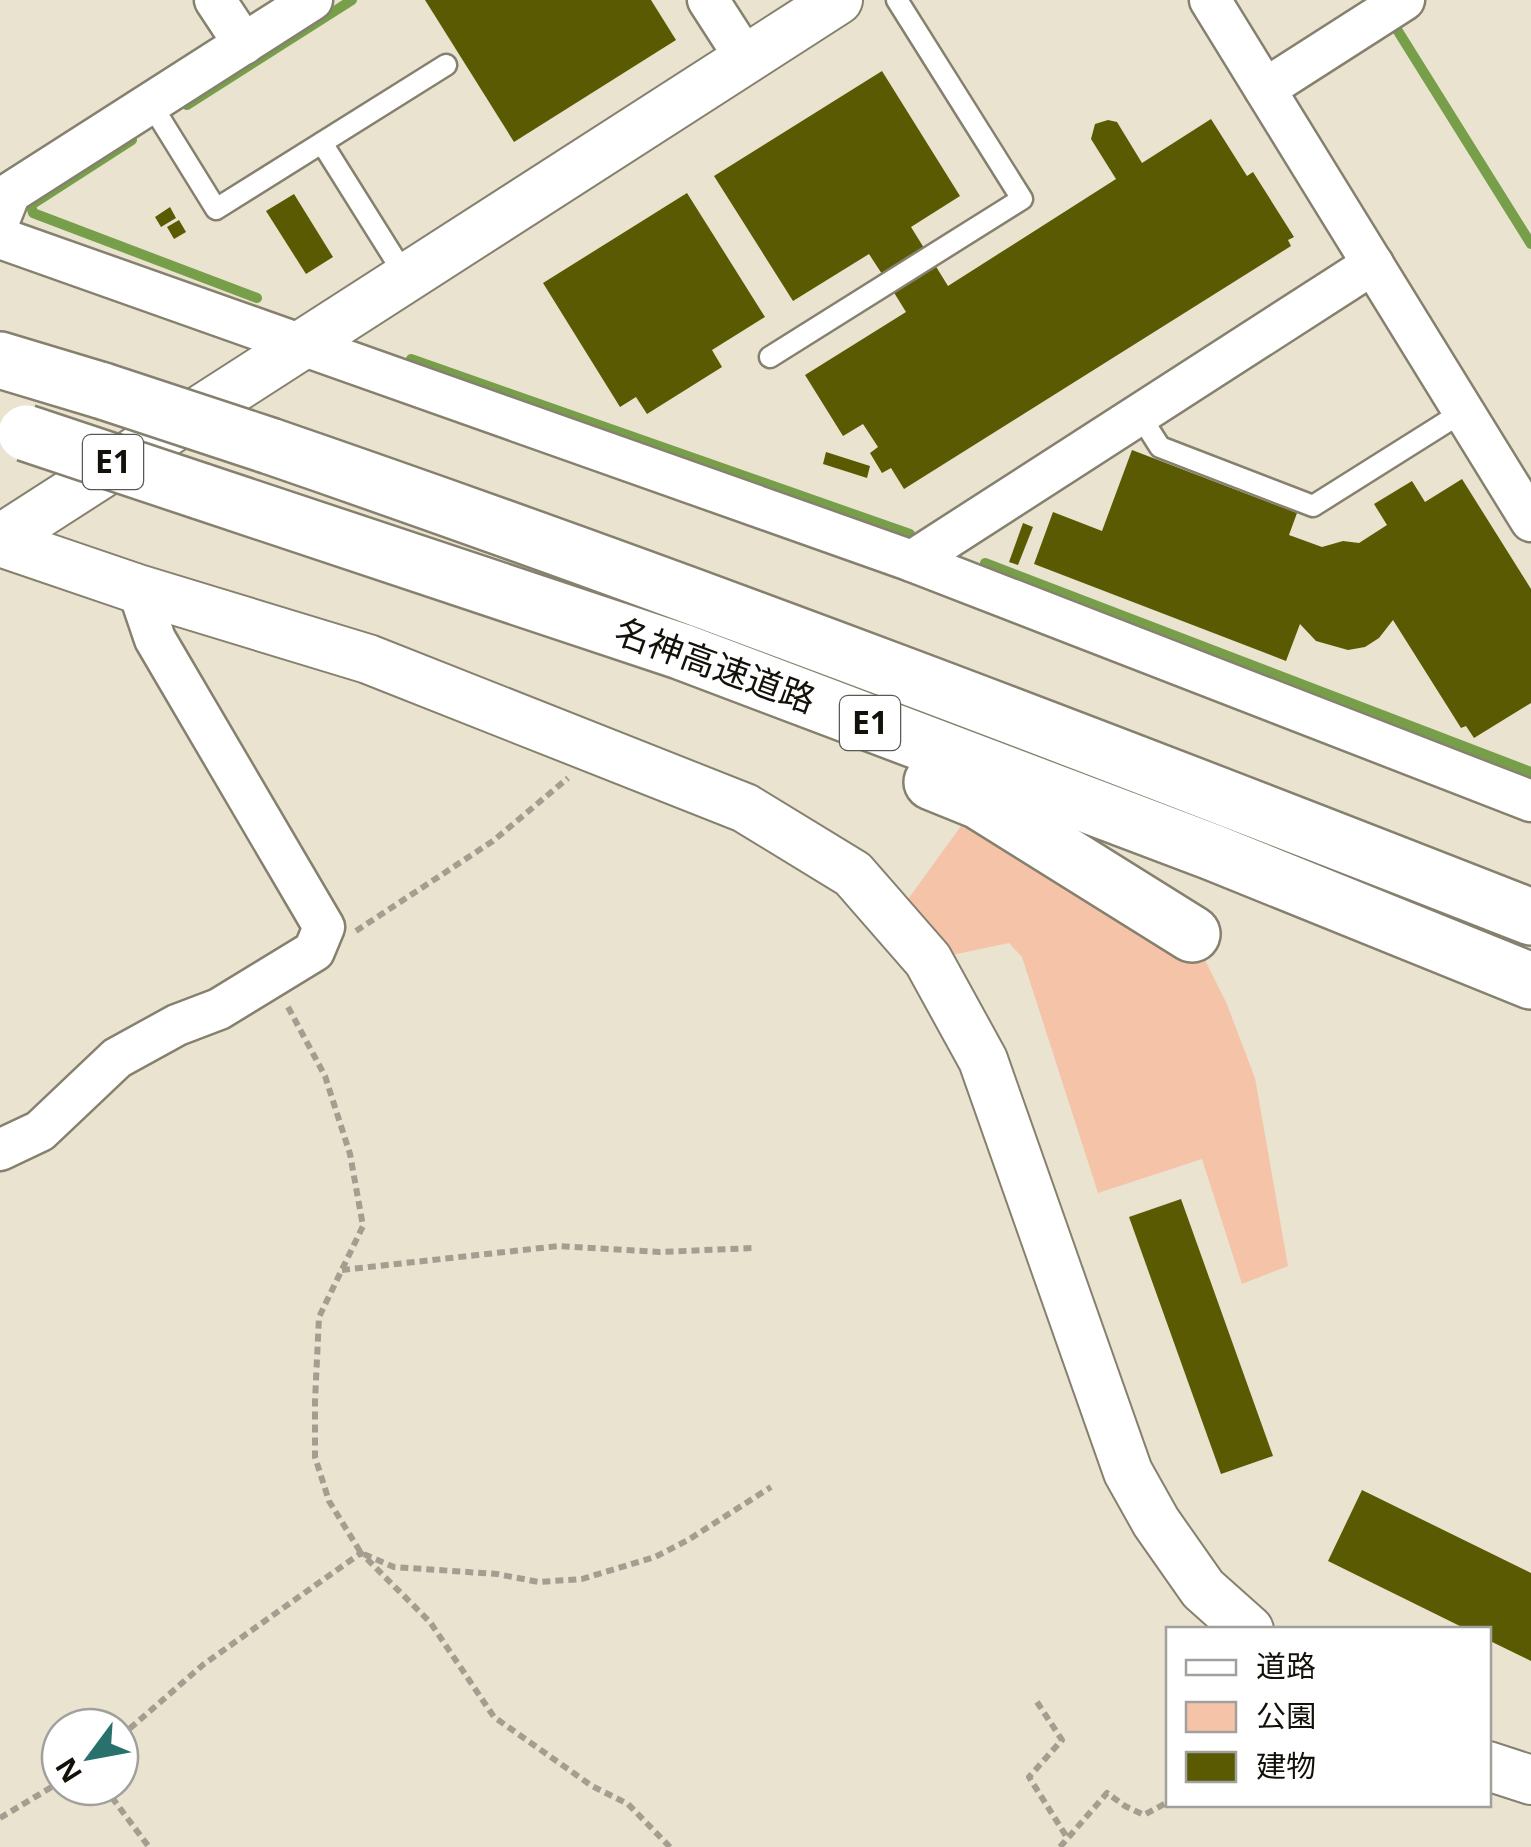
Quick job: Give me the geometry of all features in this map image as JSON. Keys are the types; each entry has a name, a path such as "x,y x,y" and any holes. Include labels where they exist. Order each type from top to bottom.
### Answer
{"highway":[{"name":"名神高速道路","path":"0,360 270,446 650,579 1531,916"},
{"name":"名神高速道路","path":"13,429 680,651 1212,852 1531,980"},
{"path":"680,651 776,719 979,801 1192,934"}],"street":[{"path":"215,0 244,44"},
{"path":"4,196 312,0"},
{"path":"708,0 746,59"},
{"path":"0,540 838,0"},
{"path":"1210,0 1531,520"},
{"path":"1265,89 1404,0"},
{"path":"0,238 912,561 1528,797"},
{"path":"912,561 1373,264"},
{"path":"0,540 138,589 368,659 745,808 853,874 928,960 982,1060 1128,1472 1156,1522 1203,1590 1246,1627"},
{"path":"0,1150 40,1131 117,1058 177,1025 219,1009 314,951 324,927 155,639 138,589"},
{"path":"1491,1767 1531,1780"}],"lane":[{"path":"770,357 1022,200 897,0"},
{"path":"150,104 216,209 446,65"},
{"path":"322,143 406,277"},
{"path":"1140,414 1160,447 1312,506 1464,411"}],"path":[{"path":"314,951 336,944 494,841 600,751"},
{"path":"263,980 288,1007 325,1076 350,1154 363,1226 319,1317 315,1458 329,1501 361,1553 430,1622 494,1718 592,1786 628,1804 670,1847"},
{"path":"341,1270 559,1246 660,1252 754,1248"},
{"path":"361,1553 394,1567 497,1574 539,1582 582,1580 655,1556 688,1540 771,1487"},
{"path":"140,1720 204,1664 361,1553"},
{"path":"1037,1702 1062,1740 1029,1777 1068,1840"},
{"path":"1060,1847 1106,1793 1144,1815 1166,1803"},
{"path":"0,1818 40,1794"},
{"path":"119,1807 150,1847"}],"green space":[{"path":"979,801 1192,934 1226,1002 1255,1078 1288,1266 1242,1284 1202,1159 1098,1193 1022,957 1009,943 928,960 893,920"}],"building":[{"path":"425,0 651,0 676,40 514,142"},
{"path":"882,71 960,196 911,227 924,248 882,274 869,254 793,301 714,176"},
{"path":"1211,119 1247,176 1253,172 1294,237 1288,240 1291,246 904,489 891,468 882,473 870,453 878,447 863,424 843,436 805,375 906,312 893,291 935,265 948,286 1116,179 1091,139 1095,124 1117,122 1142,163"},
{"path":"687,193 765,317 712,350 722,367 647,414 636,397 620,407 543,283"},
{"path":"294,194 333,257 306,274 266,211"},
{"path":"170,207 176,218 161,227 155,217"},
{"path":"179,220 186,232 174,239 167,227"},
{"path":"1132,450 1297,513 1289,535 1322,547 1343,541 1359,543 1387,525 1374,504 1412,481 1425,502 1462,479 1531,589 1531,703 1474,738 1466,726 1461,728 1393,620 1379,638 1365,647 1348,650 1316,641 1300,624 1286,661 1034,564 1053,512 1102,531"},
{"path":"826,452 870,466 867,478 823,464"},
{"path":"1023,523 1033,527 1018,565 1009,562"},
{"path":"1181,1199 1273,1456 1221,1474 1129,1217"},
{"path":"1362,1490 1531,1573 1531,1661 1491,1641 1491,1627 1462,1627 1328,1561"}],"waterway":[{"path":"187,105 352,0"},
{"path":"1396,28 1531,244"},
{"path":"132,140 31,205 33,213 257,298"},
{"path":"411,359 910,534"},
{"path":"985,563 1531,772"}]}
